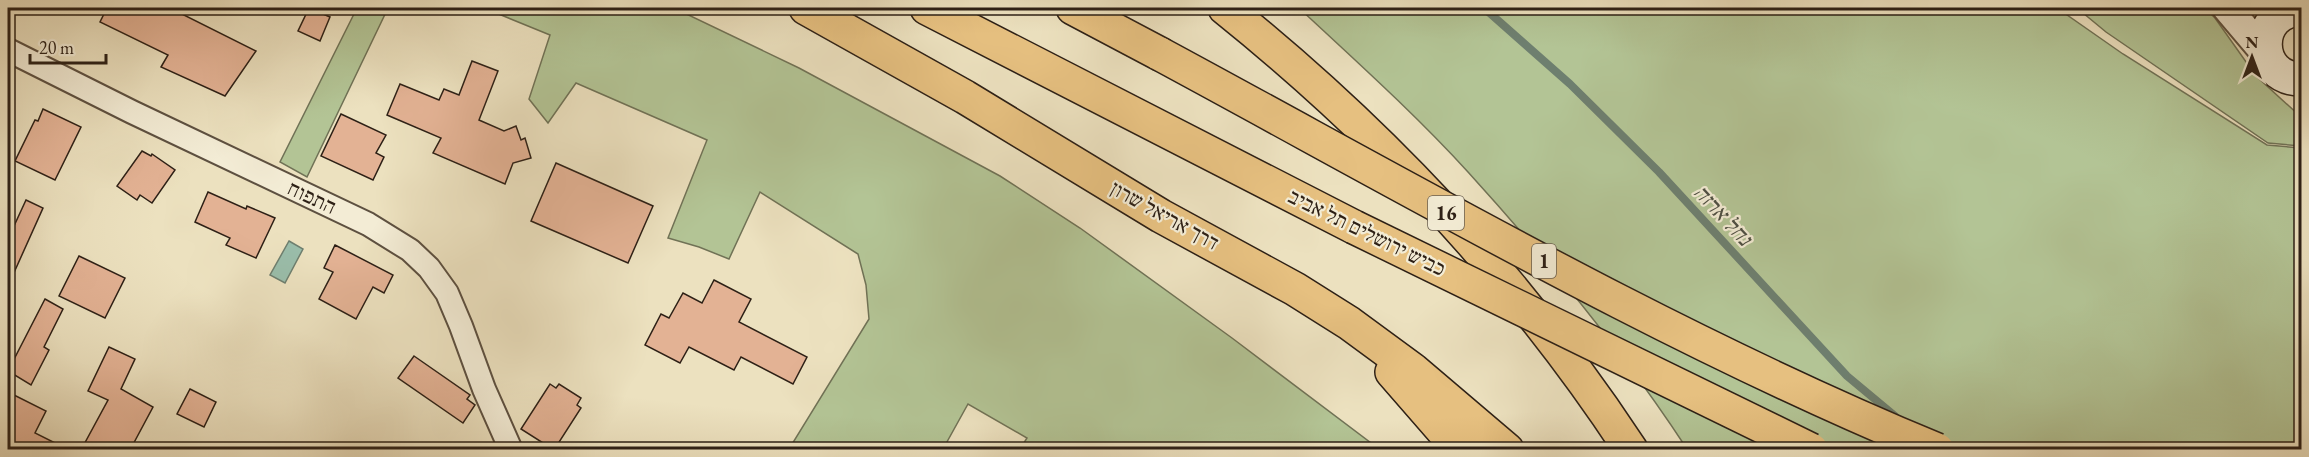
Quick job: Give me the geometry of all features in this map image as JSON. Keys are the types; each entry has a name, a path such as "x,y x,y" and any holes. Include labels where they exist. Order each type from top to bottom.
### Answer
{"highway":[{"name":"דרך אריאל שרון","path":"806,8 965,97 1161,216 1286,284 1349,323 1451,400 1506,450"},
{"name":"כביש ירושלים תל אביב","path":"927,8 1354,227 1811,450"},
{"name":"1","path":"1073,8 1630,306 1777,378 1937,450"},
{"name":"16","path":"1225,8 1320,88 1434,200 1523,301 1572,364 1631,450"},
{"path":"1349,323 1460,450"}],"main road":[{"path":"2298,82 2275,69 2266,54 2265,37 2273,22 2286,12 2301,9"}],"street":[{"path":"2227,8 2266,54"},
{"name":"התפוח","path":"8,50 132,112 368,224 410,249 434,274 451,301 484,389 511,450"}],"shaded area":[{"path":"357,8 388,8 307,177 280,162"},
{"path":"484,8 674,8 799,68 1000,176 1080,228 1232,338 1379,449 1020,449 1027,438 968,404 943,449 789,449 869,319 866,285 858,254 760,192 729,259 668,238 707,140 576,83 548,123 529,99 550,35"},
{"path":"1299,8 2057,8 2123,54 2267,145 2301,148 2301,449 1687,449 1610,341 1555,272 1468,172 1385,88"},
{"path":"2077,8 2205,8 2215,18 2256,76 2301,117 2301,146 2268,143 2106,32"},
{"path":"289,241 303,249 285,283 270,275"}],"building":[{"path":"107,8 170,8 256,51 225,96 161,67 168,55 100,22"},
{"path":"309,8 330,17 320,41 298,31"},
{"path":"472,61 498,71 479,120 504,131 516,126 521,140 525,138 531,158 513,163 505,184 433,153 441,138 387,115 400,84 439,100 444,89 459,95"},
{"path":"43,109 81,127 55,180 15,161 35,120 38,121"},
{"path":"341,114 386,135 376,153 384,157 373,180 321,156"},
{"path":"142,151 151,156 152,154 175,170 152,203 140,195 137,200 117,186"},
{"path":"556,163 653,206 628,263 531,221"},
{"path":"208,192 246,209 247,206 275,218 256,258 226,245 230,238 195,222"},
{"path":"26,200 43,208 8,286 8,239"},
{"path":"335,245 393,275 384,293 373,287 356,319 319,299 333,272 324,268"},
{"path":"79,256 125,278 105,318 59,296"},
{"path":"714,280 751,299 739,322 807,357 793,384 741,357 734,370 689,347 680,363 645,345 661,314 669,318 683,293 702,303"},
{"path":"45,299 63,309 44,347 49,350 31,385 8,371"},
{"path":"109,347 135,359 121,389 153,407 130,450 81,450 108,400 88,391"},
{"path":"414,356 470,395 467,399 475,405 463,423 398,378"},
{"path":"550,384 556,388 559,384 581,398 577,405 581,408 554,450 521,429"},
{"path":"190,389 216,402 204,427 177,414"},
{"path":"8,392 46,411 35,433 69,450 8,450"}],"waterway":[{"name":"נחל ארזה","path":"1484,8 1570,84 1659,172 1847,376 1895,416"}]}
